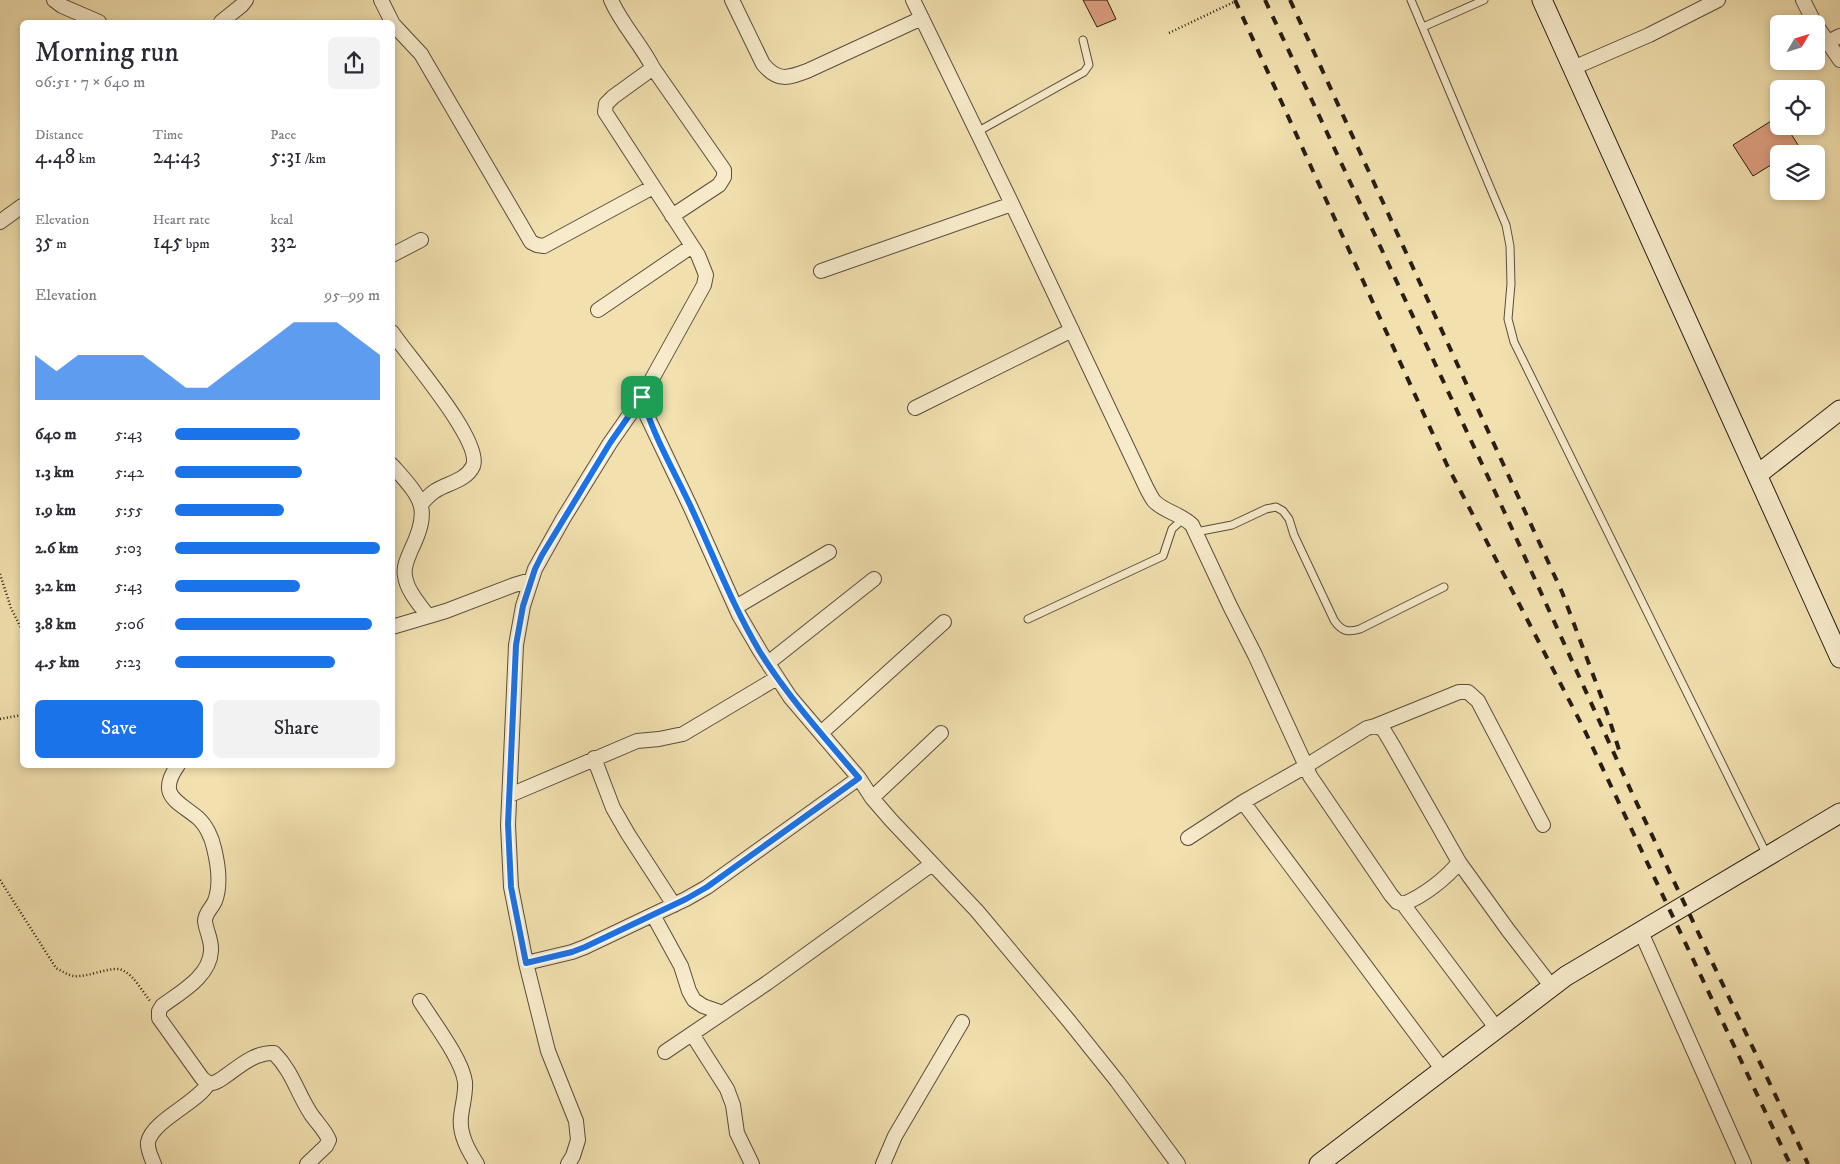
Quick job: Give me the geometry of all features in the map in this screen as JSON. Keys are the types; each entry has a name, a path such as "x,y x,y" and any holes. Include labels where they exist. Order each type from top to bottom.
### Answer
{"street":[{"path":"54,0 62,6 94,20"},
{"path":"223,20 246,0"},
{"path":"381,0 391,20"},
{"path":"611,0 617,15 724,170 724,177 719,185 672,216"},
{"path":"732,0 763,64 770,72 780,78 808,71 922,18"},
{"path":"913,0 1154,502 1184,517 1192,525 1255,655 1310,776 1391,895 1397,902 1403,904 1497,1029"},
{"path":"1542,0 1840,658"},
{"path":"1573,68 1649,35 1718,0"},
{"path":"1803,0 1811,15"},
{"path":"395,26 421,54 531,242 544,246 554,242 653,187"},
{"path":"1834,39 1840,60"},
{"path":"568,1164 573,1156 578,1140 576,1121 548,1051 526,963 509,869 508,831 516,645 523,606 531,580 542,555 610,443 642,397 704,285 706,275 703,264 605,112 606,104 613,97 653,68"},
{"path":"821,271 1012,204"},
{"path":"0,222 20,207"},
{"path":"395,254 422,240"},
{"path":"598,310 692,246"},
{"path":"914,408 1072,330"},
{"path":"395,336 456,419 465,434 474,458 474,465 467,474 459,480 433,492 421,504"},
{"path":"642,397 648,416 736,607 768,664 790,697 859,778 872,798 900,831 977,912 1069,1021 1178,1164"},
{"path":"1757,475 1840,410"},
{"path":"395,468 415,491 421,504 421,529 406,562 404,576 410,589 428,616"},
{"path":"736,607 829,552"},
{"path":"768,664 874,579"},
{"path":"395,627 531,580"},
{"path":"820,733 944,622"},
{"path":"510,795 637,741 683,734 777,678"},
{"path":"1188,838 1242,802 1306,766 1367,728 1459,692 1468,692 1478,701 1543,825"},
{"path":"1375,726 1383,729 1459,862 1552,987"},
{"path":"872,798 941,733"},
{"path":"594,758 613,808 674,905"},
{"path":"176,768 168,788 172,798 198,818 210,835 214,847 218,893 214,903 207,912 205,920 211,952 205,971 162,1006 159,1011 159,1018 202,1078 209,1083 214,1083 255,1056 267,1052 274,1053 289,1070 305,1104 326,1132 329,1140 326,1146 307,1164"},
{"path":"526,963 585,947 674,905 707,887 859,778"},
{"path":"1242,802 1443,1070"},
{"path":"1319,1164 1566,976 1840,813"},
{"path":"1403,904 1422,895 1454,870 1459,862"},
{"path":"664,1052 768,983 932,864"},
{"path":"653,915 681,966 694,1000 703,1006 723,1013"},
{"path":"1641,932 1744,1164"},
{"path":"420,1001 447,1043 465,1082 460,1119 461,1134 476,1164"},
{"path":"883,1164 895,1136 962,1022"},
{"path":"692,1034 727,1089 733,1105 737,1133 752,1164"},
{"path":"154,1164 149,1154 148,1143 152,1133 158,1126 202,1094 209,1083"}],"lane":[{"path":"1411,0 1506,225 1510,246 1508,319 1514,342 1768,856"},
{"path":"1423,27 1484,0"},
{"path":"977,132 1084,72 1089,65 1084,40"},
{"path":"1196,532 1232,525 1276,506 1289,519 1294,535 1338,627 1352,632 1444,587"},
{"path":"1028,618 1163,556 1172,529 1184,517"}],"path":[{"path":"1170,33 1238,0"},
{"path":"0,574 11,608 20,626"},
{"path":"0,719 20,715"},
{"path":"0,880 56,968 65,974 75,976 87,976 116,969 123,970 133,979 159,1011"}],"building":[{"path":"1083,0 1107,0 1116,19 1097,27"},
{"path":"1770,122 1770,135 1792,135 1798,145 1770,145 1770,166 1753,176 1733,145"}],"railway":[{"path":"1235,0 1447,465 1584,729 1790,1164"},
{"path":"1265,0 1503,509 1632,793 1808,1164"},
{"path":"1290,0 1562,592 1607,712 1620,753"}],"route":[{"path":"642,397 648,416 739,615 790,697 859,778 707,887 686,899 585,947 526,963 511,887 508,845 518,630 528,590 542,555 610,443 642,397"}]}
